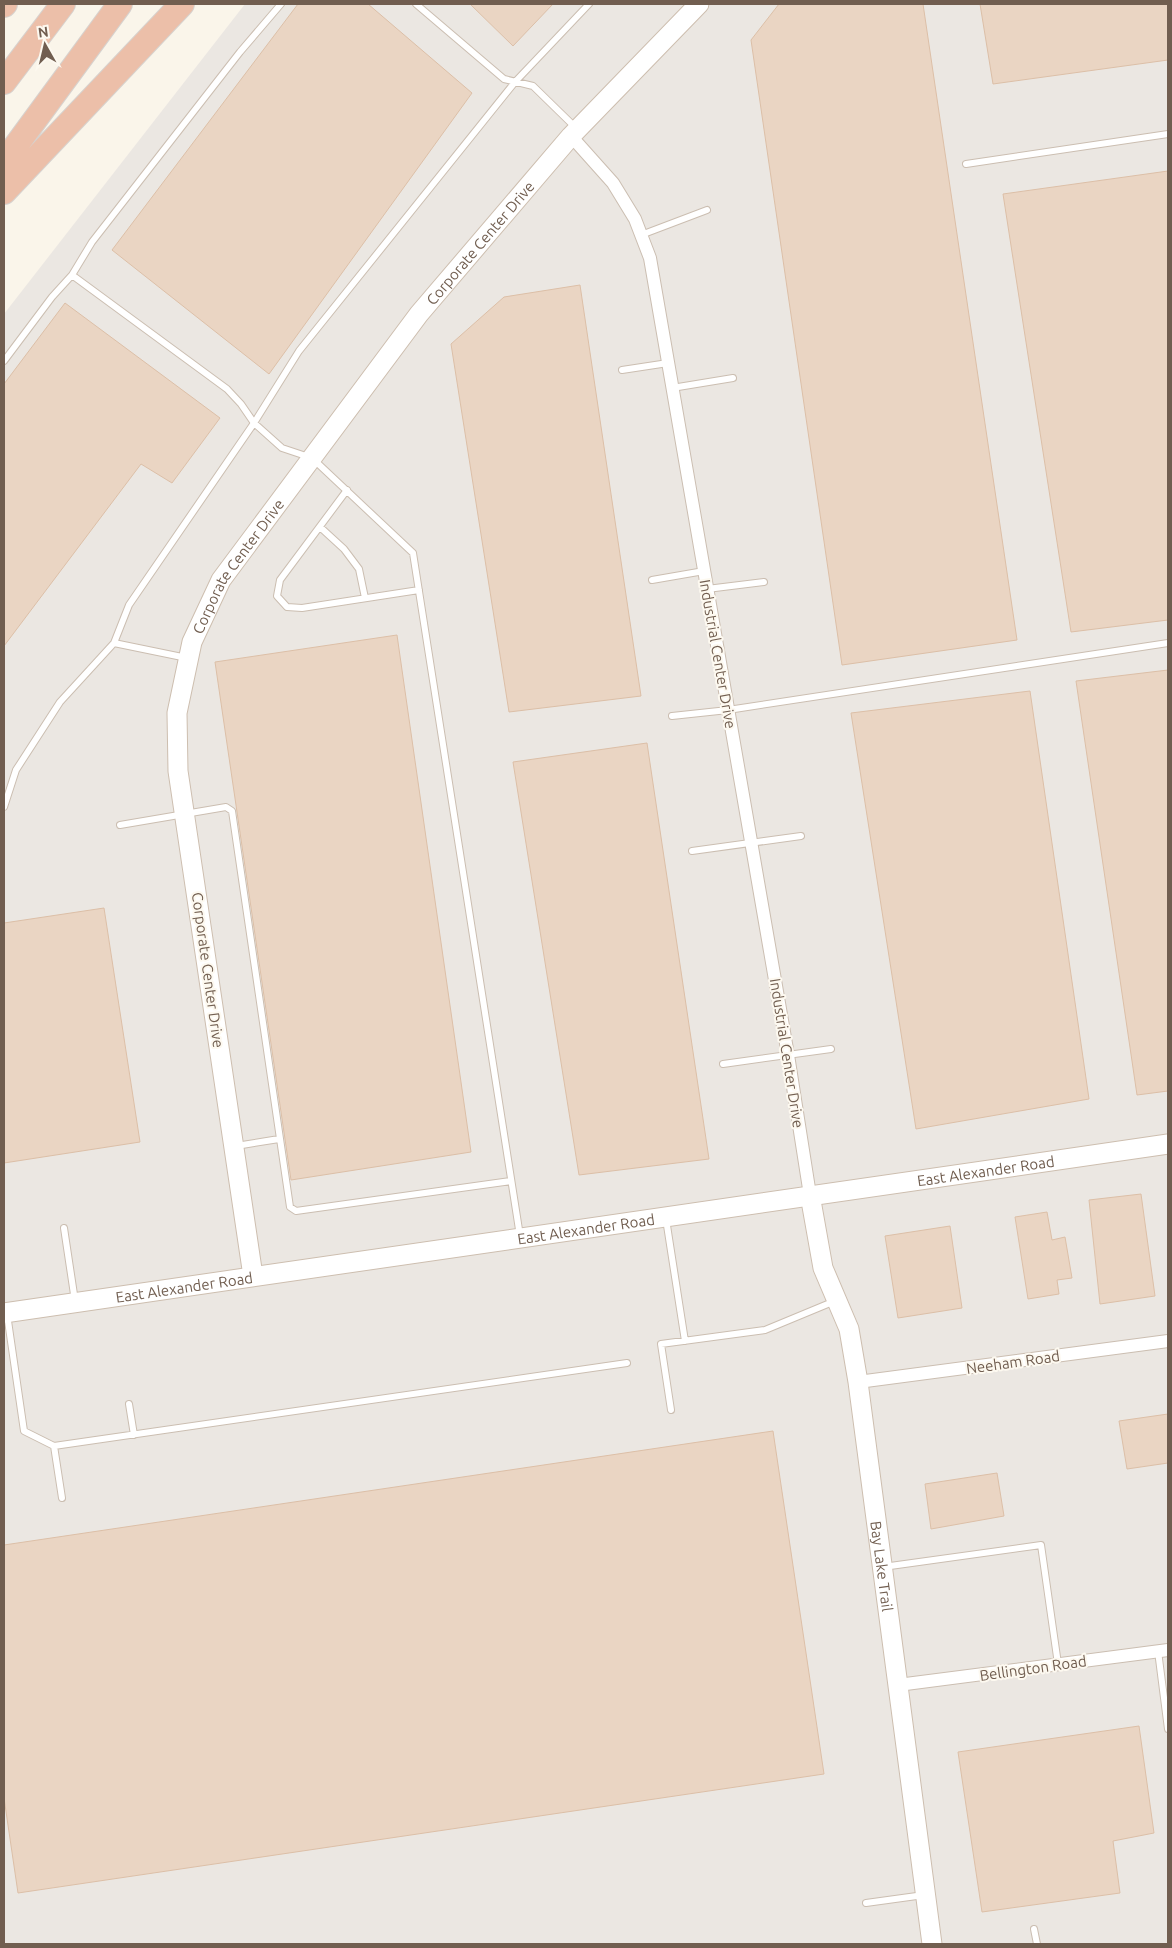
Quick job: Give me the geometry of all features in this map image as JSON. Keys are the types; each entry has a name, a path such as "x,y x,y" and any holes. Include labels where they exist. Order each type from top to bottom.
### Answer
{"highway":[{"path":"4,82 63,4"},
{"path":"4,162 120,4"},
{"path":"4,192 182,4"}],"street":[{"name":"Corporate Center Drive","path":"253,1276 178,771 177,713 192,642 220,580 419,314 574,133 699,4"},
{"name":"Industrial Center Drive","path":"574,133 613,183 635,219 650,258 788,1055 810,1195"},
{"name":"East Alexander Road","path":"5,1313 1168,1144"},
{"name":"Bay Lake Trail","path":"810,1195 823,1268 849,1329 858,1382 932,1944"},
{"name":"Neeham Road","path":"858,1382 1168,1341"},
{"name":"Bellington Road","path":"898,1686 1163,1650"}],"lane":[{"path":"4,361 52,297 72,276 92,242 240,52 281,4"},
{"path":"416,4 504,79 532,86 574,133"},
{"path":"4,807 16,770 60,702 114,643 130,605 254,423 299,351 516,82 589,4"},
{"path":"966,164 1168,134"},
{"path":"641,235 707,210"},
{"path":"72,276 227,390 241,404 254,423 282,448 312,458 413,553 520,1238"},
{"path":"622,370 668,362"},
{"path":"672,388 733,378"},
{"path":"347,490 280,580 277,596 287,607 302,608 419,590"},
{"path":"320,527 344,549 359,569 365,598"},
{"path":"652,580 704,571"},
{"path":"707,589 764,582"},
{"path":"114,643 188,658"},
{"path":"672,716 728,710 1168,643"},
{"path":"120,825 226,807 232,811 290,1207 296,1211 511,1181"},
{"path":"692,851 801,836"},
{"path":"723,1064 832,1049"},
{"path":"234,1147 279,1139"},
{"path":"666,1216 685,1341"},
{"path":"64,1228 75,1302"},
{"path":"671,1410 661,1344 765,1330 836,1300"},
{"path":"5,1313 24,1431 54,1446 627,1363"},
{"path":"130,1404 134,1435"},
{"path":"54,1446 62,1498"},
{"path":"882,1567 1041,1545 1058,1664"},
{"path":"1163,1650 1168,1729"},
{"path":"866,1904 926,1895"},
{"path":"1034,1929 1037,1944"}],"shaded area":[{"path":"245,4 1168,4 1168,1944 4,1944 4,314"}],"building":[{"path":"298,4 368,4 472,93 269,374 112,250"},
{"path":"470,4 553,4 513,46"},
{"path":"779,4 923,4 1017,640 842,665 751,40"},
{"path":"980,4 1168,4 1168,60 993,84"},
{"path":"1168,171 1168,620 1071,632 1003,194"},
{"path":"580,285 641,696 509,712 451,344 504,297"},
{"path":"65,303 220,418 172,483 141,464 4,646 4,384"},
{"path":"397,635 471,1152 291,1180 215,662"},
{"path":"1168,670 1168,1091 1137,1095 1076,681"},
{"path":"1030,691 1089,1099 916,1129 851,713"},
{"path":"647,743 709,1159 579,1175 513,762"},
{"path":"104,908 140,1142 4,1163 4,923"},
{"path":"1141,1194 1155,1296 1100,1304 1089,1200"},
{"path":"1047,1212 1052,1240 1065,1237 1072,1278 1057,1280 1059,1294 1028,1299 1015,1217"},
{"path":"950,1226 962,1308 898,1318 885,1236"},
{"path":"1168,1414 1168,1463 1127,1469 1119,1421"},
{"path":"773,1431 824,1774 18,1893 4,1798 4,1545"},
{"path":"997,1473 1004,1516 931,1529 925,1484"},
{"path":"1139,1726 1154,1833 1113,1841 1120,1893 982,1912 958,1752"}]}
